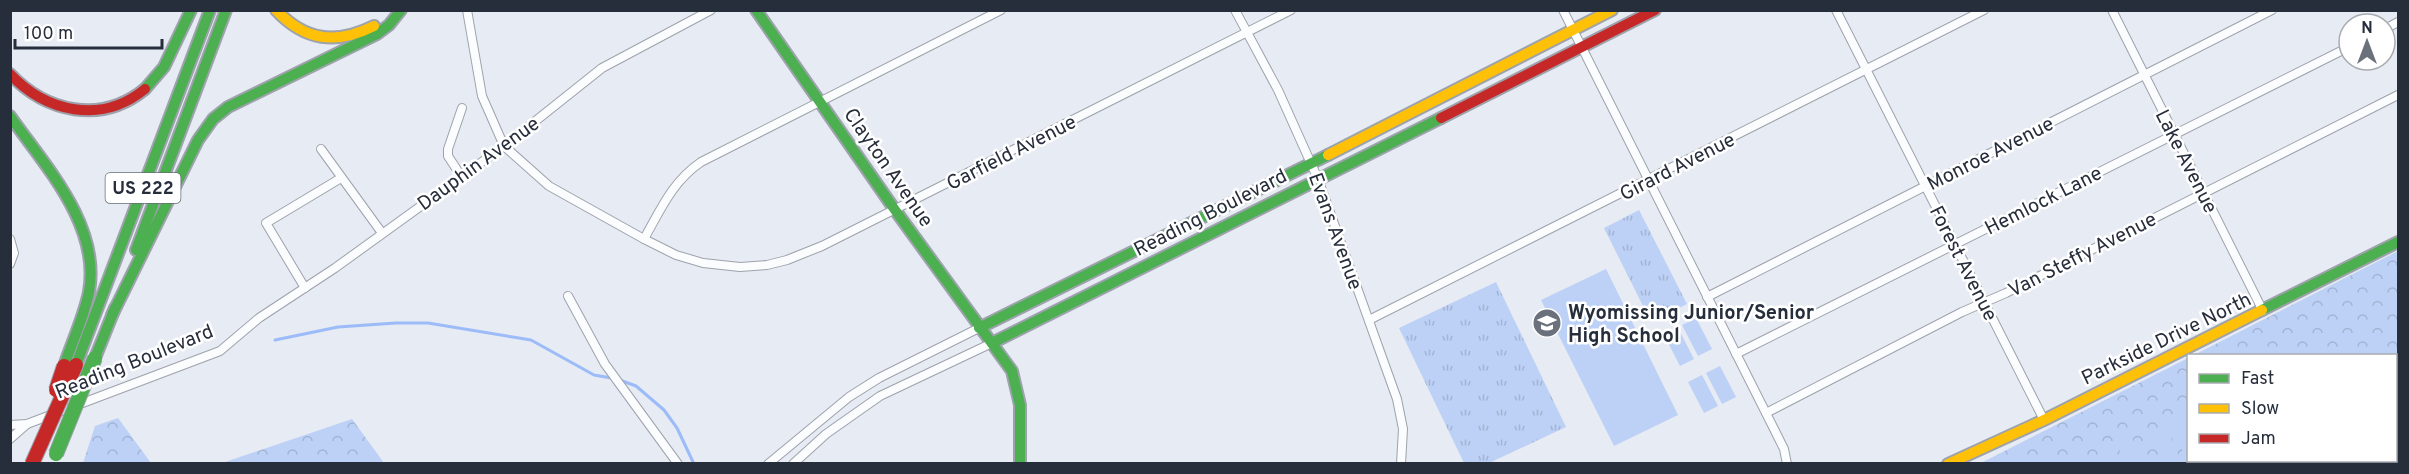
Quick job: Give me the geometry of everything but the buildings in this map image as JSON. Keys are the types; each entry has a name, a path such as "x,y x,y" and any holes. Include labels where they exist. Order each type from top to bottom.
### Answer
{"main road":[{"path":"10,74 28,92 60,108 80,111 114,106 135,96 158,76 191,10"},
{"name":"US 222","path":"32,464 210,10"},
{"name":"US 222","path":"54,459 112,315 226,10"},
{"path":"276,10 299,31 330,38 346,37 362,32 377,23 390,10"},
{"path":"112,315 198,140 213,119 228,106 372,37 389,25 401,10"},
{"name":"Clayton Avenue","path":"756,10 979,328 1004,357 1018,385 1021,400 1020,464"},
{"name":"Reading Boulevard","path":"979,328 1311,164 1612,10"},
{"name":"Reading Boulevard","path":"992,343 1655,10"},
{"path":"10,116 77,214 88,243 90,285 70,365"},
{"name":"Parkside Drive North","path":"1948,464 2044,420 2398,242"}],"street":[{"path":"467,10 482,96 504,146"},
{"name":"Dauphin Avenue","path":"251,325 504,146 602,68 711,10"},
{"path":"644,239 670,193 684,174 708,158 1001,10"},
{"name":"Evans Avenue","path":"1235,10 1249,32 1278,90 1318,179 1401,417 1401,464"},
{"name":"Garfield Avenue","path":"504,146 549,186 676,255 703,263 740,267 767,265 805,254 1291,10"},
{"path":"1563,10 1766,413 1784,450 1787,464"},
{"name":"Forest Avenue","path":"1836,10 2044,420"},
{"name":"Girard Avenue","path":"1369,320 1984,10"},
{"name":"Lake Avenue","path":"2112,10 2263,311"},
{"name":"Monroe Avenue","path":"1707,297 2272,10"},
{"name":"Hemlock Lane","path":"1736,354 2337,53"},
{"name":"Van Steffy Avenue","path":"1766,413 2398,95"},
{"path":"461,176 448,156 447,148 462,108"},
{"path":"321,150 382,233"},
{"path":"305,288 266,223 340,178"},
{"path":"10,239 14,253 11,263"},
{"path":"568,296 605,364 678,464"},
{"name":"Reading Boulevard","path":"10,425 27,424 220,351 251,325"},
{"name":"Reading Boulevard","path":"768,464 849,397 879,378 979,328"},
{"name":"Reading Boulevard","path":"793,464 826,434 880,396 992,343"},
{"name":"Reading Boulevard","path":"10,439 27,424"}],"green space":[{"path":"1639,210 1687,304 1651,322 1604,228"},
{"path":"2398,251 2398,463 1979,464 2187,359 2187,462 2397,462 2397,354 2196,354"},
{"path":"1606,269 1678,415 1614,446 1541,300"},
{"path":"1496,282 1566,427 1489,463 1464,463 1399,328"},
{"path":"1696,318 1712,349 1698,356 1682,325"},
{"path":"1678,328 1694,359 1680,366 1664,335"},
{"path":"1720,366 1736,397 1722,404 1706,373"},
{"path":"1702,375 1718,406 1704,413 1688,382"},
{"path":"2185,416 2187,452 2184,454 2170,422"},
{"path":"118,418 151,463 83,463 95,426"},
{"path":"352,419 384,463 222,463"},
{"path":"2165,424 2179,456 2164,462 2150,431"},
{"path":"2132,438 2143,463 2126,463 2117,445"}],"waterway":[{"path":"275,340 338,327 396,323 428,323 531,340 594,375 617,379 636,386 664,410 677,428 694,464"}],"traffic: fast":[{"path":"145,89 164,67 191,10"},
{"path":"76,365 210,10"},
{"path":"136,250 226,10"},
{"path":"112,315 198,140 213,119 228,107 377,34 389,25 401,10"},
{"path":"756,10 895,210 1012,371 1020,405 1020,464"},
{"path":"10,116 54,176 79,220 87,243 90,267 89,292 64,366"},
{"path":"992,343 1441,118"},
{"path":"979,328 1328,155"},
{"path":"2262,310 2398,242"},
{"path":"95,358 115,308"},
{"path":"56,454 95,358"}],"traffic: slow":[{"path":"276,10 298,28 322,37 347,36 374,26"},
{"path":"1328,155 1612,10"},
{"path":"1948,464 2044,420 2262,310"}],"traffic: jam":[{"path":"1441,118 1655,10"},
{"path":"10,74 40,97 57,105 74,109 92,110 110,107 128,100 145,89"},
{"path":"32,464 76,365"},
{"path":"56,390 64,366"}],"place":[{"name":"Wyomissing Junior/Senior High School","path":"1547,323"}]}
